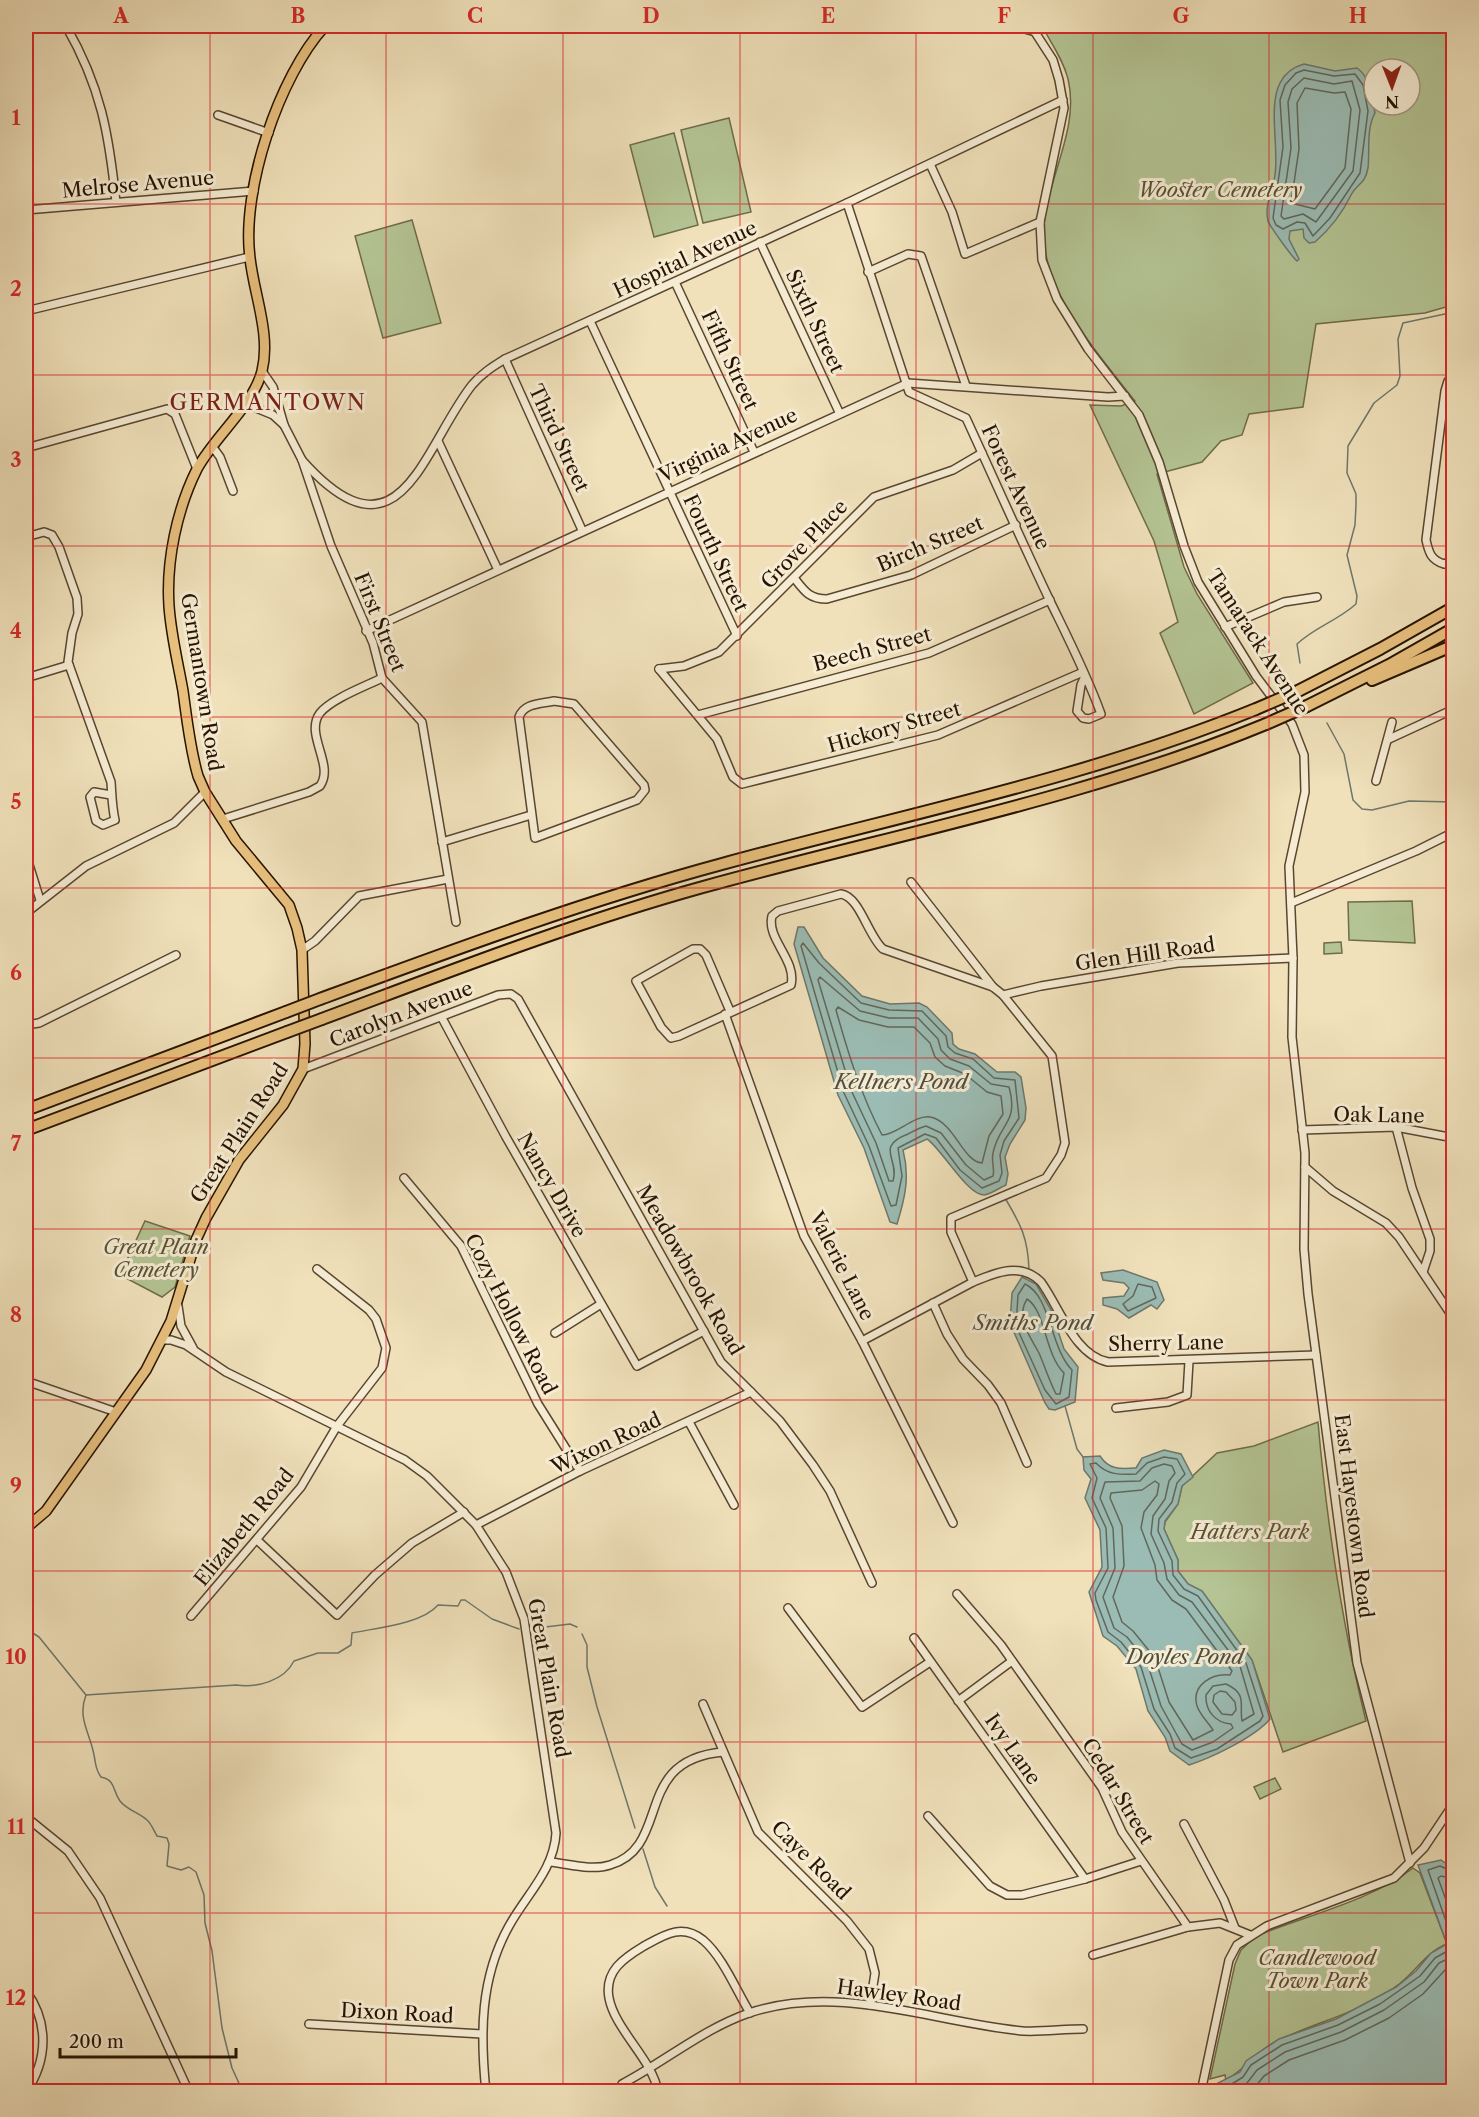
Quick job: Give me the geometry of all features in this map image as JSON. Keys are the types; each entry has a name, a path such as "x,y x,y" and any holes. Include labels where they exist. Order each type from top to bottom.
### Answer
{"highway":[{"path":"1380,649 1454,601"},
{"path":"26,1110 492,936 633,889 1096,766 1256,709 1298,691 1380,649 1454,607"},
{"path":"1324,698 1454,628"},
{"path":"26,1130 518,945 639,906 1100,784 1266,724 1454,645"}],"main road":[{"name":"Germantown Road","path":"205,792 192,755 169,605 168,583 176,530 197,470 244,403 262,371 264,348 249,257 249,232 254,191 269,133 287,83 298,61 325,26"},
{"name":"Great Plain Road","path":"163,1340 177,1304 196,1240 206,1218 239,1160 283,1105 303,1069 305,1044 302,950 288,905 236,841 205,792"},
{"path":"26,1528 46,1511 116,1412 163,1340"},
{"path":"26,1744 28,1767 26,1773"}],"street":[{"path":"66,26 90,71 101,101 109,135 116,202"},
{"path":"1014,26 1032,28 1053,60 1063,100"},
{"name":"Hospital Avenue","path":"302,460 321,482 334,491 355,500 380,502 392,498 412,483 472,385 487,370 505,359 847,203 1063,100"},
{"name":"Tamarack Avenue","path":"1063,100 1063,122 1040,222 1042,260 1057,298 1088,349 1139,415 1154,447 1192,569 1256,676 1292,724 1304,755 1305,792 1289,866 1293,958 1292,1037 1305,1167"},
{"path":"218,115 269,133"},
{"path":"930,164 952,212 965,254 1040,222"},
{"name":"Melrose Avenue","path":"26,210 254,191"},
{"name":"Forest Avenue","path":"847,203 868,272 908,382 909,392 966,418 1084,674 1101,714 1089,719 1083,718 1077,711 1084,674"},
{"name":"Sixth Street","path":"760,242 839,412"},
{"path":"868,272 908,254 921,256 966,386"},
{"path":"26,311 249,257"},
{"name":"Fifth Street","path":"675,282 754,452"},
{"name":"Fourth Street","path":"590,321 737,636"},
{"name":"Third Street","path":"505,359 582,530"},
{"name":"First Street","path":"262,371 273,387 284,425 302,460 331,546 373,643 382,678 422,722 456,922"},
{"path":"1451,381 1445,392 1427,528 1429,553 1435,561 1444,564 1454,561"},
{"name":"Virginia Avenue","path":"366,630 908,382 1108,397 1125,396"},
{"path":"244,403 273,415 284,425"},
{"path":"26,448 167,410 175,414 179,422 187,449 197,470"},
{"path":"438,441 498,570"},
{"path":"212,446 220,457 233,491"},
{"name":"Grove Place","path":"698,715 659,669 702,660 719,652 795,579 874,497 953,470 982,453"},
{"name":"Birch Street","path":"795,579 807,594 815,599 827,599 911,575 1016,525"},
{"path":"26,537 44,532 52,535 59,547 77,598 78,614 72,633 69,665 111,782 115,820 103,825 96,821 90,797 94,792 111,795"},
{"path":"1225,627 1284,602 1317,597"},
{"name":"Beech Street","path":"698,715 929,653 1050,600"},
{"path":"26,678 69,665"},
{"name":"Hickory Street","path":"698,715 717,739 733,777 742,784 938,735 1084,674"},
{"path":"223,819 309,792 320,786 324,777 316,730 319,714 329,705 382,678"},
{"path":"569,702 590,721 644,785 645,790 637,800 535,838 531,815 519,717 522,709 527,706 569,702"},
{"path":"1389,739 1454,709"},
{"path":"1376,781 1392,722"},
{"path":"26,913 86,866 174,824 205,792"},
{"path":"442,842 531,815"},
{"path":"1291,903 1416,851 1454,832"},
{"path":"26,855 40,900"},
{"path":"302,950 315,941 359,896 448,879"},
{"path":"912,882 993,987 1003,995 1052,1056 1065,1143 1046,1178 951,1218 951,1232 973,1282"},
{"path":"727,1013 791,985 792,974 772,928 772,916 778,911 841,894 854,901 876,944 882,949 993,987"},
{"name":"Valerie Lane","path":"727,1013 671,1038 636,981 693,949 700,950 706,955 727,1013 804,1236 862,1341 953,1523"},
{"path":"26,1025 39,1023 176,955"},
{"name":"Glen Hill Road","path":"1003,995 1041,986 1178,963 1293,958"},
{"name":"Carolyn Avenue","path":"303,1069 498,995 511,994"},
{"name":"Meadowbrook Road","path":"511,994 522,1004 721,1362 780,1420 823,1479 872,1584"},
{"name":"Nancy Drive","path":"442,1018 601,1304 638,1366 704,1331"},
{"path":"1396,1127 1412,1188 1430,1239 1430,1251 1424,1272"},
{"name":"Oak Lane","path":"1302,1130 1396,1127 1430,1131 1454,1138"},
{"path":"1305,1167 1333,1191 1386,1223 1424,1272 1454,1320"},
{"name":"East Hayestown Road","path":"1305,1167 1305,1261 1357,1663 1410,1863"},
{"name":"Cozy Hollow Road","path":"404,1178 461,1246 538,1404 580,1471"},
{"name":"Elizabeth Road","path":"191,1616 301,1487 337,1426 378,1376 386,1348 381,1328 369,1310 317,1269"},
{"name":"Sherry Lane","path":"862,1341 973,1282 1003,1271 1019,1270 1035,1276 1048,1292 1081,1345 1098,1360 1108,1362 1189,1361 1316,1355"},
{"path":"933,1303 947,1334 963,1359 988,1385 1001,1403 1027,1463"},
{"path":"177,1304 181,1326 194,1351"},
{"path":"555,1334 601,1304"},
{"name":"Great Plain Road","path":"163,1340 171,1340 194,1351 226,1372 415,1466 476,1525 506,1572 524,1619 556,1833 550,1862 514,1917 499,1948 484,1998 482,2034 486,2091"},
{"path":"1116,1408 1168,1402 1187,1395 1189,1361"},
{"path":"26,1380 116,1412"},
{"name":"Wixon Road","path":"476,1525 580,1471 751,1392"},
{"path":"689,1422 734,1505"},
{"path":"257,1540 337,1615 375,1575 412,1543 464,1512"},
{"path":"1454,1530 1454,1537"},
{"name":"Cedar Street","path":"957,1593 1012,1661 1102,1788 1122,1832 1188,1927"},
{"path":"788,1608 862,1707 930,1662"},
{"name":"Ivy Lane","path":"914,1638 1085,1879"},
{"path":"958,1701 1012,1661"},
{"name":"Caye Road","path":"703,1704 758,1832 847,1921 869,1949 875,1973 870,2005"},
{"path":"550,1862 599,1867 622,1861 634,1850 645,1833 664,1781 673,1770 709,1753 723,1752"},
{"path":"1201,2091 1229,1960 1237,1945 1250,1935 1279,1921 1384,1884 1394,1878 1430,1840 1454,1803"},
{"path":"928,1816 990,1886 1007,1895 1022,1895 1085,1879 1141,1861"},
{"path":"26,1817 68,1851 100,1898 189,2091"},
{"path":"1184,1824 1224,1900 1235,1928"},
{"path":"1093,1955 1188,1927 1220,1923 1250,1935"},
{"path":"658,2091 649,2070 609,1998 613,1971 621,1960 667,1933 687,1931 702,1940 714,1953 750,2013"},
{"path":"26,1991 42,2023 44,2046 39,2069 26,2091"},
{"name":"Hawley Road","path":"622,2084 722,2025 750,2013 812,2001 870,2005 1026,2031 1083,2028"},
{"name":"Dixon Road","path":"309,2024 482,2034"}],"green space":[{"name":"Wooster Cemetery","path":"1042,26 1453,26 1453,305 1425,313 1316,324 1303,407 1249,414 1242,435 1221,441 1202,462 1157,474 1184,567 1197,594 1253,683 1194,714 1160,633 1178,622 1154,541 1090,405 1121,406 1135,401 1094,349 1068,310 1050,270 1045,249 1044,228 1047,206 1065,143 1071,100 1068,79 1060,58"},
{"path":"729,118 751,212 703,223 681,130"},
{"path":"674,133 698,225 654,237 630,145"},
{"path":"412,220 441,323 383,338 355,236"},
{"path":"1412,901 1415,943 1349,940 1348,902"},
{"path":"1341,942 1342,953 1324,954 1324,943"},
{"name":"Great Plain Cemetery","path":"145,1221 190,1236 175,1287 162,1297 120,1275"},
{"name":"Hatters Park","path":"1318,1422 1336,1572 1349,1646 1366,1721 1283,1752 1252,1660 1202,1591 1188,1584 1178,1571 1178,1560 1164,1529 1165,1522 1178,1504 1182,1486 1217,1453 1254,1446"},
{"path":"1275,1778 1281,1789 1260,1799 1254,1787"},
{"name":"Candlewood Town Park","path":"1413,1868 1420,1873 1447,1944 1432,1952 1401,1983 1380,1997 1273,2043 1226,2080 1225,2075 1210,2079 1235,1964 1241,1950 1256,1936 1359,1898 1397,1879"}],"water":[{"path":"1304,64 1335,71 1357,68 1362,72 1362,117 1373,117 1370,126 1368,168 1365,178 1353,191 1336,220 1315,242 1309,243 1304,238 1303,229 1290,231 1289,239 1299,259 1297,261 1269,224 1267,215 1276,164 1275,103 1280,83 1293,69"},
{"name":"Kellners Pond","path":"798,927 804,927 823,958 862,996 890,1004 919,1003 927,1007 952,1033 953,1044 959,1049 975,1054 997,1072 1015,1072 1021,1077 1026,1108 1025,1120 1005,1157 1008,1174 1006,1185 984,1195 977,1193 962,1180 927,1139 903,1150 906,1169 904,1196 897,1224 890,1222 864,1148 838,1095 794,944"},
{"path":"1123,1270 1157,1282 1164,1300 1157,1309 1151,1305 1129,1318 1117,1309 1103,1305 1103,1298 1124,1296 1129,1288 1124,1283 1103,1280 1101,1273"},
{"name":"Smiths Pond","path":"1022,1277 1036,1284 1057,1320 1057,1328 1064,1349 1078,1367 1075,1402 1055,1410 1049,1409 1045,1403 1010,1323 1012,1293"},
{"name":"Doyles Pond","path":"1164,1450 1181,1454 1193,1477 1182,1486 1178,1504 1165,1521 1164,1529 1178,1560 1178,1571 1188,1584 1202,1591 1252,1660 1270,1719 1254,1733 1232,1746 1189,1765 1170,1751 1165,1737 1148,1711 1136,1669 1117,1646 1103,1636 1089,1592 1102,1567 1100,1530 1085,1498 1091,1479 1084,1470 1083,1457 1100,1456 1111,1466 1136,1468 1142,1458"},
{"path":"1441,1860 1453,1868 1453,2091 1213,2091 1216,2084 1240,2072 1246,2061 1279,2039 1336,2019 1396,1987 1416,1971 1431,1953 1447,1944 1418,1865"}],"waterway":[{"path":"1300,663 1297,644 1356,604 1357,596 1347,555 1355,525 1356,505 1356,494 1347,473 1348,446 1374,403 1397,385 1400,376 1398,339 1403,323 1454,312"},
{"path":"1327,723 1344,754 1353,800 1362,809 1372,810 1409,801 1454,802"},
{"path":"1005,1198 1023,1232 1029,1270"},
{"path":"1065,1406 1077,1449 1083,1457"},
{"path":"26,1623 28,1630 39,1637 86,1695 244,1686 269,1682 284,1674 294,1661 318,1653 338,1653 351,1645 352,1633 410,1621 421,1617 438,1605 458,1606 461,1600 465,1600 492,1619 519,1629"},
{"path":"529,1629 570,1624 577,1627"},
{"path":"582,1634 587,1645 587,1667 597,1707 635,1828"},
{"path":"86,1695 83,1711 85,1725 99,1774 109,1780 123,1804 144,1817 157,1836 167,1838 169,1844 167,1866 181,1870 189,1867 196,1872 204,1895 205,1923 212,1951 222,2028 232,2068 243,2092"},
{"path":"643,1849 655,1887 667,1906"}],"district":[{"name":"GERMANTOWN","path":"268,402"}]}
